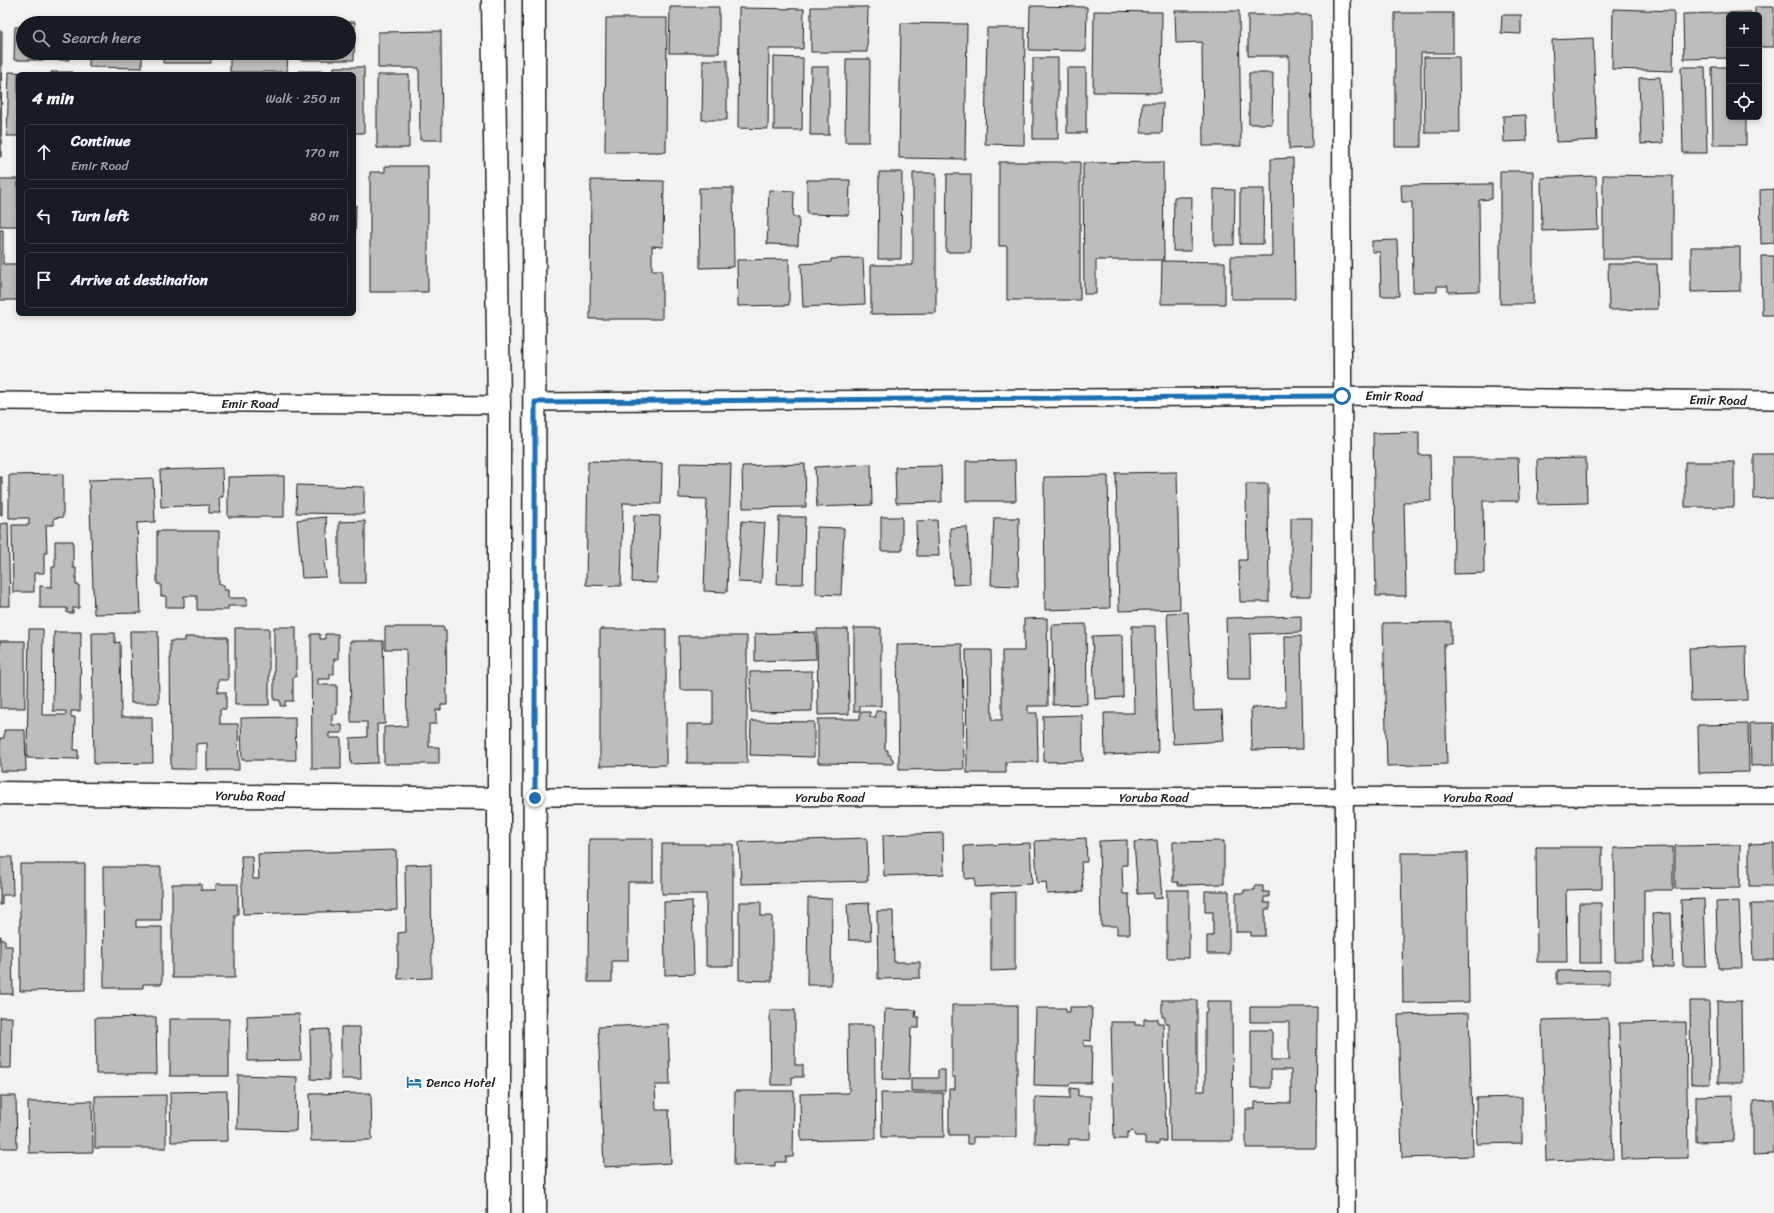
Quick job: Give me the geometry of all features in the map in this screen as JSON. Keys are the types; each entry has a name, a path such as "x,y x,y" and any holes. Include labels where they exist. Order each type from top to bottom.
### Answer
{"main road":[{"path":"493,0 499,405 499,1213"},
{"path":"534,0 535,1213"},
{"name":"Yoruba Road","path":"0,793 499,798"}],"lane":[{"path":"1341,0 1346,1213"},
{"name":"Emir Road","path":"535,402 1342,396 1774,400"},
{"name":"Emir Road","path":"0,401 499,405"},
{"name":"Yoruba Road","path":"535,798 1344,798 1774,796"}],"building":[{"path":"1030,6 1087,7 1086,51 1029,50"},
{"path":"670,7 719,7 719,53 669,53"},
{"path":"811,7 868,7 867,52 811,52"},
{"path":"1755,7 1774,7 1774,47 1762,47 1762,12 1755,12"},
{"path":"739,8 804,9 803,49 769,49 768,129 738,128"},
{"path":"1613,9 1674,11 1673,71 1612,69"},
{"path":"1094,11 1162,12 1161,93 1093,92"},
{"path":"1175,11 1239,11 1241,146 1203,146 1202,42 1176,43"},
{"path":"1395,13 1453,13 1453,53 1421,53 1421,147 1395,147"},
{"path":"1726,13 1726,58 1684,59 1683,14"},
{"path":"1248,15 1311,15 1312,148 1289,149 1289,56 1248,56"},
{"path":"1502,15 1521,15 1521,34 1501,33"},
{"path":"606,18 667,18 666,152 605,152"},
{"path":"901,23 967,24 965,159 899,158"},
{"path":"15,27 16,27 16,60 14,60"},
{"path":"987,28 1025,28 1024,145 985,144"},
{"path":"0,31 2,31 1,157 0,157"},
{"path":"441,31 442,140 420,140 419,68 378,68 378,32"},
{"path":"1593,38 1597,140 1556,142 1552,40"},
{"path":"774,57 803,58 802,130 774,130"},
{"path":"1424,57 1459,57 1460,133 1425,133"},
{"path":"1033,58 1058,58 1058,139 1033,139"},
{"path":"846,59 870,59 869,142 845,142"},
{"path":"89,60 142,60 142,68 89,67"},
{"path":"163,60 211,60 211,63 163,63"},
{"path":"230,60 288,60 287,72 230,72"},
{"path":"703,60 727,60 727,120 702,120"},
{"path":"334,67 364,67 364,133 356,133 356,72 334,72"},
{"path":"811,67 829,67 829,135 810,135"},
{"path":"1681,67 1705,67 1707,153 1683,153"},
{"path":"1712,67 1726,67 1726,120 1746,120 1746,145 1713,145"},
{"path":"1067,68 1086,68 1086,133 1067,133"},
{"path":"299,71 323,71 323,72"},
{"path":"9,72 16,72 16,136 7,136"},
{"path":"1249,73 1273,73 1272,124 1249,124"},
{"path":"377,75 409,75 409,148 377,148"},
{"path":"1660,77 1663,143 1641,144 1639,78"},
{"path":"1142,103 1163,103 1162,133 1141,133"},
{"path":"1526,115 1527,141 1504,142 1503,116"},
{"path":"1293,158 1295,299 1231,299 1231,256 1272,256 1271,159"},
{"path":"999,162 1080,162 1080,300 1007,300 1007,246 999,246"},
{"path":"1163,162 1164,260 1096,260 1096,294 1084,294 1083,163"},
{"path":"385,166 428,166 428,292 370,292 370,172 385,172"},
{"path":"1500,171 1533,171 1533,304 1500,304"},
{"path":"879,172 902,172 901,259 878,259"},
{"path":"913,173 936,173 936,313 871,314 871,265 913,265"},
{"path":"947,174 971,174 970,252 946,252"},
{"path":"1603,175 1673,176 1673,259 1603,259"},
{"path":"1596,176 1598,229 1542,231 1541,178"},
{"path":"0,179 16,179 16,226 0,226"},
{"path":"591,180 664,181 663,247 652,246 652,270 662,270 662,319 590,319"},
{"path":"807,180 850,180 849,215 807,214"},
{"path":"1492,184 1492,199 1479,200 1480,291 1448,292 1448,286 1437,286 1437,292 1413,292 1412,202 1402,202 1401,185"},
{"path":"699,188 733,188 734,267 700,268"},
{"path":"1214,189 1235,190 1234,245 1214,245"},
{"path":"1240,189 1264,189 1263,244 1240,244"},
{"path":"1774,189 1774,243 1761,244 1760,190"},
{"path":"769,190 794,191 793,217 799,217 798,245 767,244"},
{"path":"1174,197 1192,197 1191,251 1173,251"},
{"path":"0,230 3,230 3,264 16,264 16,300 0,300"},
{"path":"1397,240 1399,296 1381,296 1380,252 1372,252 1372,241"},
{"path":"1691,247 1740,247 1740,291 1691,292"},
{"path":"1761,256 1774,256 1774,315 1762,315"},
{"path":"863,258 865,304 803,307 801,264 831,262 831,259"},
{"path":"789,259 789,305 738,306 737,260"},
{"path":"1162,261 1225,262 1225,304 1161,304"},
{"path":"1608,264 1657,264 1658,309 1609,310"},
{"path":"1419,432 1419,455 1430,455 1431,501 1404,502 1406,596 1376,596 1373,433"},
{"path":"1754,454 1774,454 1774,498 1754,499"},
{"path":"1453,458 1518,458 1519,501 1483,501 1484,573 1454,574"},
{"path":"1586,458 1587,503 1538,504 1537,459"},
{"path":"1015,460 1016,501 966,501 966,461"},
{"path":"588,461 662,463 661,504 623,503 621,586 586,585"},
{"path":"1685,462 1734,462 1734,507 1685,507"},
{"path":"680,463 731,464 727,592 704,591 707,499 679,498"},
{"path":"805,464 806,507 743,508 742,466"},
{"path":"871,464 872,505 817,507 815,467"},
{"path":"941,466 942,502 896,503 895,467"},
{"path":"222,468 223,497 219,497 220,513 209,513 209,505 161,507 160,470"},
{"path":"1177,472 1180,609 1119,611 1116,473"},
{"path":"63,474 63,517 54,518 54,525 46,525 47,553 44,553 44,573 34,573 34,592 13,592 12,525 29,525 29,518 9,518 9,475"},
{"path":"284,476 284,517 228,517 228,477"},
{"path":"1108,476 1110,608 1045,610 1044,477"},
{"path":"0,477 2,477 2,515 0,515"},
{"path":"153,478 155,522 137,523 141,613 94,614 89,480"},
{"path":"1246,484 1268,484 1269,602 1240,602 1239,560 1247,560"},
{"path":"297,485 364,487 364,514 296,513"},
{"path":"634,515 660,516 657,583 632,582"},
{"path":"326,517 329,560 324,561 326,577 302,578 297,520"},
{"path":"779,517 805,517 803,584 777,584"},
{"path":"881,517 902,517 902,551 881,551"},
{"path":"994,518 1019,518 1018,586 991,585"},
{"path":"1291,518 1312,518 1311,596 1291,596"},
{"path":"937,520 939,556 917,556 916,521"},
{"path":"365,521 365,583 339,583 339,522"},
{"path":"742,521 765,523 761,583 738,582"},
{"path":"8,523 10,606 0,606 0,524"},
{"path":"817,527 844,528 841,595 816,594"},
{"path":"967,527 970,584 953,585 950,528"},
{"path":"157,531 219,531 219,585 224,585 224,590 228,590 228,598 247,598 247,606 228,606 228,610 197,610 197,596 184,596 184,607 166,607 166,596 161,596 161,584 157,584"},
{"path":"55,541 73,541 73,568 76,568 76,585 79,585 79,608 73,608 73,613 67,613 67,608 40,608 40,586 52,587 52,567 55,567"},
{"path":"1188,612 1194,711 1222,710 1224,741 1173,744 1167,613"},
{"path":"1301,616 1301,632 1250,634 1251,679 1228,679 1226,618"},
{"path":"1047,618 1048,706 1028,706 1028,713 1037,713 1038,762 1006,762 1006,773 967,773 966,650 991,650 992,720 1002,720 1002,651 1024,651 1024,619"},
{"path":"1451,622 1451,644 1444,644 1447,764 1387,766 1383,623"},
{"path":"1086,624 1087,704 1053,705 1052,625"},
{"path":"1132,626 1155,626 1158,753 1105,755 1104,713 1134,713"},
{"path":"274,627 296,627 296,677 293,677 293,701 285,701 285,706 280,706 280,700 274,700"},
{"path":"385,627 444,627 444,631 446,631 447,705 441,705 441,710 436,710 436,724 429,724 429,747 439,747 439,764 384,764 384,727 407,726 406,649 385,649"},
{"path":"235,628 269,628 269,705 235,705"},
{"path":"854,628 881,628 881,706 860,706 860,711 854,711"},
{"path":"29,629 43,629 42,715 66,715 66,711 53,711 54,632 81,632 80,711 71,711 71,717 75,717 74,750 78,750 78,759 27,758"},
{"path":"600,629 666,629 666,765 600,766"},
{"path":"817,629 848,629 849,714 818,715"},
{"path":"130,631 158,631 159,703 131,703"},
{"path":"815,632 816,659 755,661 755,634"},
{"path":"92,633 115,633 115,643 120,642 121,717 152,717 153,763 94,764"},
{"path":"311,634 320,634 320,639 325,639 325,634 338,634 338,659 334,659 334,674 330,674 330,679 318,679 318,685 337,685 337,714 332,714 332,725 342,725 342,733 329,733 329,738 341,738 341,769 312,769"},
{"path":"1122,635 1123,697 1095,699 1092,636"},
{"path":"679,636 747,636 747,763 687,763 687,724 713,724 713,690 680,690"},
{"path":"1285,636 1301,636 1303,749 1252,750 1251,708 1286,707"},
{"path":"185,637 228,637 228,680 218,680 218,692 226,692 226,709 220,709 220,724 238,724 239,770 207,770 207,743 196,744 196,769 171,769 170,641 185,641"},
{"path":"0,641 25,641 25,708 0,708"},
{"path":"350,641 383,641 385,724 377,724 378,763 351,764 350,738 367,737 367,722 351,722"},
{"path":"962,644 964,769 899,770 897,645"},
{"path":"1746,646 1747,700 1691,701 1689,648"},
{"path":"812,671 812,711 751,712 750,672"},
{"path":"876,711 885,711 885,750 888,750 888,755 891,755 893,764 818,763 818,719 860,719 860,712 870,712 870,717 876,717"},
{"path":"1082,715 1083,761 1044,762 1043,716"},
{"path":"295,717 296,760 242,760 241,718"},
{"path":"751,721 814,722 814,757 750,755"},
{"path":"1750,723 1774,723 1774,765 1751,766"},
{"path":"1748,724 1749,772 1699,773 1698,725"},
{"path":"4,730 25,730 26,771 0,771 0,738 4,738"},
{"path":"943,833 944,874 884,876 883,835"},
{"path":"867,838 868,881 741,884 739,842"},
{"path":"1086,838 1087,862 1081,862 1083,892 1047,894 1046,882 1037,883 1035,841"},
{"path":"589,839 653,839 653,882 628,882 628,961 612,961 612,982 588,982"},
{"path":"1127,840 1127,865 1122,865 1123,894 1129,894 1130,934 1117,934 1117,926 1101,926 1099,841"},
{"path":"1157,840 1162,898 1154,899 1153,893 1138,894 1134,842"},
{"path":"1224,841 1224,884 1178,885 1178,882 1173,882 1173,842"},
{"path":"1030,843 1032,884 975,887 975,878 965,879 964,846"},
{"path":"1774,843 1774,886 1749,886 1749,844"},
{"path":"662,844 733,844 733,966 706,966 706,894 662,894"},
{"path":"1740,845 1740,888 1675,889 1675,846"},
{"path":"1536,847 1602,847 1602,889 1566,890 1567,962 1537,962"},
{"path":"1673,847 1673,890 1644,890 1644,961 1615,961 1614,848"},
{"path":"396,850 397,910 243,914 241,856 252,856 253,879 259,879 258,854"},
{"path":"1401,853 1467,853 1469,1002 1403,1003"},
{"path":"0,857 12,857 13,895 2,895 2,905 0,905"},
{"path":"20,864 85,864 85,990 20,991"},
{"path":"431,864 432,978 398,979 398,933 406,932 405,865"},
{"path":"103,867 161,867 161,920 136,920 136,927 162,927 162,984 143,984 143,988 104,988"},
{"path":"172,884 201,884 201,890 216,890 216,884 238,884 238,915 235,915 235,978 172,978"},
{"path":"1255,886 1263,886 1263,892 1269,892 1269,897 1264,897 1264,903 1270,903 1270,909 1265,909 1265,936 1251,936 1251,932 1236,932 1236,893 1244,893 1244,890 1255,890"},
{"path":"1167,890 1189,890 1189,958 1167,958"},
{"path":"1205,891 1229,891 1229,954 1207,954 1207,936 1213,936 1213,912 1205,912"},
{"path":"1015,892 1015,970 991,971 991,893"},
{"path":"808,898 832,899 831,985 807,985"},
{"path":"1704,899 1706,966 1683,966 1681,900"},
{"path":"692,901 694,974 665,975 664,902"},
{"path":"1739,901 1742,968 1718,968 1716,902"},
{"path":"739,902 761,902 761,916 772,916 772,981 739,980"},
{"path":"869,903 871,940 849,940 847,904"},
{"path":"1579,903 1601,903 1601,963 1579,963"},
{"path":"1751,904 1774,904 1774,960 1753,960"},
{"path":"877,911 893,911 894,962 920,962 920,978 878,979"},
{"path":"1671,913 1673,967 1654,967 1652,914"},
{"path":"0,936 1,940 5,940 5,946 12,946 13,994 0,994"},
{"path":"1610,970 1610,984 1557,984 1557,971"},
{"path":"1162,1000 1197,1000 1197,1091 1205,1091 1205,1012 1207,1012 1207,1001 1232,1001 1233,1141 1170,1141 1169,1023 1165,1023 1165,1017 1162,1017"},
{"path":"1690,1001 1709,1001 1710,1084 1691,1084"},
{"path":"1717,1001 1741,1001 1742,1083 1718,1083"},
{"path":"952,1005 1017,1005 1017,1137 973,1137 973,1144 967,1144 967,1135 949,1135 949,1089 955,1089 955,1077 952,1077"},
{"path":"1070,1007 1092,1007 1091,1041 1084,1040 1084,1046 1092,1046 1091,1083 1070,1083 1069,1086 1034,1085 1036,1008 1066,1008 1066,1012 1070,1012"},
{"path":"1250,1007 1317,1007 1316,1148 1246,1148 1246,1109 1255,1109 1255,1102 1291,1103 1291,1070 1271,1070 1271,1088 1251,1088 1251,1030 1272,1030 1272,1060 1289,1060 1289,1022 1250,1022"},
{"path":"885,1009 916,1010 915,1017 919,1017 919,1028 911,1028 909,1080 882,1079"},
{"path":"770,1010 795,1010 795,1065 803,1065 803,1077 792,1077 792,1085 771,1085"},
{"path":"1469,1013 1473,1156 1402,1158 1398,1015"},
{"path":"299,1014 301,1060 248,1061 247,1016"},
{"path":"0,1017 12,1017 11,1068 0,1068"},
{"path":"156,1017 157,1074 96,1074 95,1018"},
{"path":"1608,1018 1613,1159 1546,1161 1542,1020"},
{"path":"170,1019 229,1019 229,1076 170,1076"},
{"path":"1144,1019 1158,1019 1158,1023 1163,1023 1166,1141 1159,1141 1159,1144 1145,1144 1145,1136 1135,1136 1133,1131 1127,1133 1127,1139 1114,1139 1111,1022 1135,1022 1135,1025 1144,1025"},
{"path":"1686,1022 1688,1158 1621,1159 1619,1023"},
{"path":"668,1024 670,1085 655,1085 656,1110 669,1110 671,1163 604,1167 598,1027"},
{"path":"848,1025 874,1025 876,1139 801,1141 800,1094 849,1093"},
{"path":"341,1027 360,1027 361,1079 341,1079"},
{"path":"329,1029 329,1080 311,1079 310,1030"},
{"path":"938,1070 945,1070 945,1091 911,1091 911,1078 938,1078"},
{"path":"238,1075 297,1077 296,1131 237,1129"},
{"path":"1070,1088 1078,1089 1078,1096 1091,1096 1090,1139 1069,1139 1069,1145 1035,1144 1035,1097 1070,1098"},
{"path":"227,1091 228,1141 171,1142 170,1092"},
{"path":"735,1091 794,1091 793,1157 786,1157 786,1162 775,1162 775,1166 734,1165"},
{"path":"371,1093 372,1140 311,1141 310,1094"},
{"path":"881,1093 943,1093 944,1137 882,1137"},
{"path":"166,1095 166,1148 95,1148 95,1096"},
{"path":"1733,1095 1733,1141 1696,1142 1696,1096"},
{"path":"0,1096 16,1096 17,1148 0,1148"},
{"path":"1522,1097 1522,1143 1477,1144 1476,1098"},
{"path":"1774,1100 1774,1154 1753,1155 1753,1101"},
{"path":"92,1101 93,1152 29,1153 28,1102"}],"place":[{"name":"Denco Hotel","path":"414,1082"}],"route":[{"path":"535,798 535,402 1342,396"}]}
